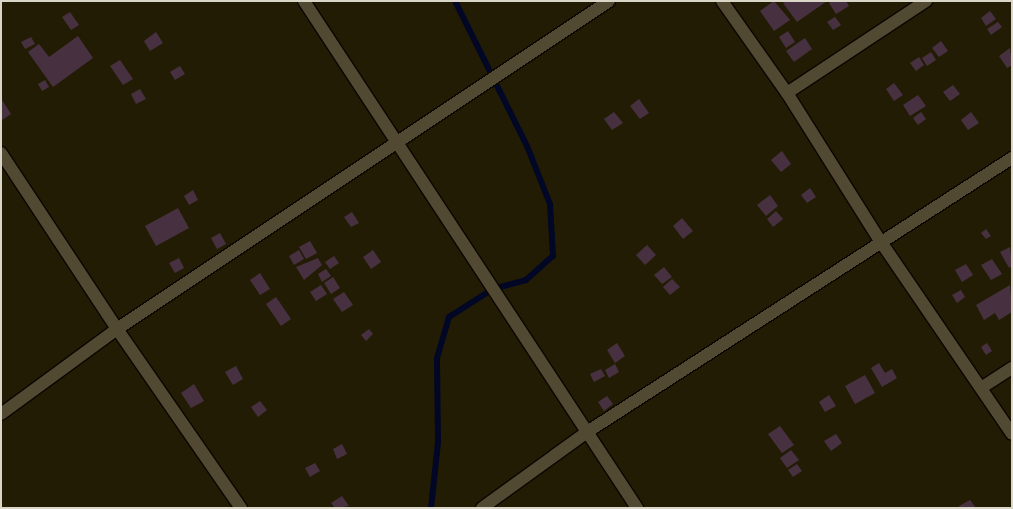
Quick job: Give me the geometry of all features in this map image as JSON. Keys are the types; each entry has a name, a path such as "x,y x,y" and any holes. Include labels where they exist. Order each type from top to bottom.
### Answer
{"street":[{"path":"304,1 637,508"},
{"path":"1,414 117,329 609,1"},
{"path":"722,1 787,93 881,242 1012,434"},
{"path":"787,93 926,1"},
{"path":"1,153 117,329 241,508"},
{"path":"482,508 587,432 1012,158"},
{"path":"981,388 1012,368"}],"building":[{"path":"774,1 790,20 774,31 760,11"},
{"path":"786,1 827,1 797,22 783,3"},
{"path":"832,1 846,1 849,6 836,14 829,3"},
{"path":"990,11 996,19 986,26 981,18"},
{"path":"70,12 79,25 71,30 62,17"},
{"path":"835,17 841,25 833,30 827,22"},
{"path":"998,22 1002,27 991,35 987,29"},
{"path":"788,31 795,42 786,48 779,37"},
{"path":"156,32 163,43 150,51 144,41"},
{"path":"78,36 93,58 53,87 28,52 39,44 49,57"},
{"path":"31,37 35,44 25,49 21,42"},
{"path":"805,38 812,49 794,62 786,51"},
{"path":"941,41 948,51 939,57 932,48"},
{"path":"1010,48 1012,65 1007,68 999,56"},
{"path":"931,52 936,60 927,66 922,58"},
{"path":"919,57 924,65 916,71 910,63"},
{"path":"120,60 133,79 123,85 110,66"},
{"path":"180,66 185,74 175,80 170,72"},
{"path":"45,80 49,87 42,91 38,84"},
{"path":"894,83 903,95 894,101 886,89"},
{"path":"953,85 960,94 950,101 943,92"},
{"path":"140,89 146,99 136,104 131,94"},
{"path":"918,95 926,106 910,116 903,105"},
{"path":"639,99 649,113 640,119 630,106"},
{"path":"2,100 11,114 2,120 1,118"},
{"path":"614,112 623,123 612,130 604,119"},
{"path":"921,112 926,119 918,125 913,118"},
{"path":"971,112 979,123 968,130 961,120"},
{"path":"782,151 791,164 781,172 771,160"},
{"path":"810,188 816,197 807,203 801,195"},
{"path":"193,190 198,200 189,205 184,196"},
{"path":"770,195 778,206 766,216 757,205"},
{"path":"178,208 189,228 156,246 145,226"},
{"path":"776,211 783,219 773,227 767,219"},
{"path":"352,212 359,223 351,227 344,217"},
{"path":"682,218 693,231 683,239 673,226"},
{"path":"986,229 991,236 986,239 981,233"},
{"path":"220,233 226,244 217,249 211,238"},
{"path":"310,241 317,253 306,259 299,247"},
{"path":"647,245 656,255 645,265 636,255"},
{"path":"1010,247 1012,266 1009,268 1000,252"},
{"path":"299,250 304,259 294,265 289,256"},
{"path":"373,250 381,262 371,269 363,257"},
{"path":"334,256 339,263 330,269 325,262"},
{"path":"179,258 184,268 175,273 169,263"},
{"path":"318,258 322,265 304,280 296,267"},
{"path":"992,259 1002,274 991,280 981,265"},
{"path":"966,264 973,275 962,282 955,270"},
{"path":"664,267 672,277 662,284 654,275"},
{"path":"326,269 331,276 322,282 318,274"},
{"path":"260,273 270,289 260,295 250,280"},
{"path":"333,277 340,288 331,294 324,283"},
{"path":"672,279 680,287 670,295 663,287"},
{"path":"321,285 327,294 316,301 310,292"},
{"path":"1010,285 1012,312 999,320 995,313 984,320 976,305"},
{"path":"961,290 965,297 957,303 952,295"},
{"path":"344,292 353,305 342,312 333,299"},
{"path":"276,297 291,319 281,326 266,304"},
{"path":"369,329 373,334 366,341 361,335"},
{"path":"617,343 625,356 615,363 607,350"},
{"path":"987,343 992,351 986,355 981,347"},
{"path":"879,363 885,373 892,369 897,378 882,387 871,368"},
{"path":"615,364 619,372 609,378 605,370"},
{"path":"236,366 243,379 233,385 225,372"},
{"path":"601,369 605,376 594,382 590,374"},
{"path":"865,375 875,393 855,404 845,386"},
{"path":"194,384 204,401 191,408 181,393"},
{"path":"829,395 836,406 825,412 819,402"},
{"path":"607,396 613,404 604,411 598,402"},
{"path":"260,401 267,410 258,417 251,407"},
{"path":"780,426 794,445 782,453 768,434"},
{"path":"836,434 842,443 831,451 824,441"},
{"path":"342,444 347,454 337,459 333,449"},
{"path":"791,450 799,460 787,468 780,458"},
{"path":"315,463 320,471 310,477 305,468"},
{"path":"797,464 802,471 793,477 788,470"},
{"path":"342,496 349,506 335,508 331,503"},
{"path":"970,500 976,508 960,508 959,506"}],"waterway":[{"path":"431,508 438,442 437,358 449,317 493,289 526,280 553,256 550,204 527,146 455,1"}]}
